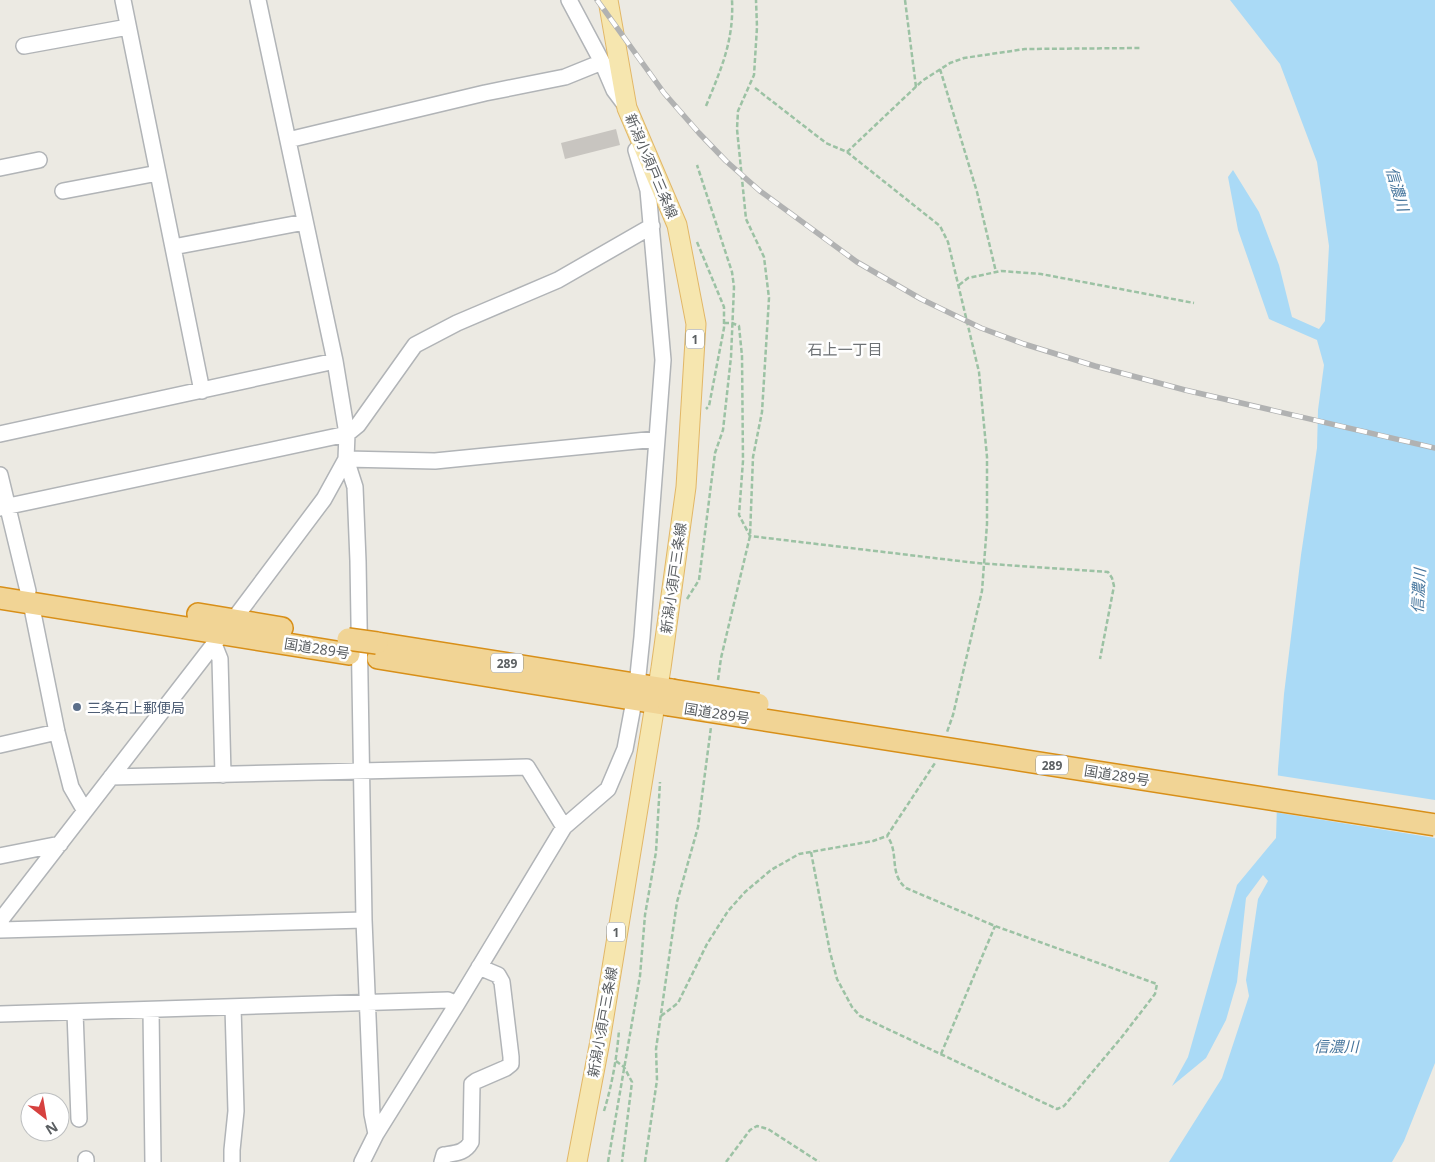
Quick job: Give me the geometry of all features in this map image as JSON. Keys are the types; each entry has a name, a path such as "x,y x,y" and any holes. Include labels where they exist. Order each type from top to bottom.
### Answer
{"highway":[{"name":"国道289号","path":"0,586 30,597 224,632 348,646 1435,825"},
{"name":"国道289号","path":"0,598 30,597"},
{"name":"国道289号","path":"654,695 1435,812"}],"main road":[{"name":"新潟小須戸三条線","path":"577,1162 600,1041 686,487 696,324 677,225 627,108 608,0"}],"street":[{"path":"123,0 202,391"},
{"path":"258,0 335,361 347,434 346,459 354,487 358,561 360,772 364,920 372,1114 376,1134"},
{"path":"362,1162 376,1134 458,1004 564,826 608,789 625,750 654,695 657,439 663,360 648,190 631,135 627,108 614,90 602,62 569,0"},
{"path":"24,46 128,26"},
{"path":"288,140 484,93 565,78 602,62"},
{"path":"0,168 39,160"},
{"path":"63,191 158,173"},
{"path":"173,247 306,222"},
{"path":"4,507 347,434 358,425 416,345 457,323 558,280 652,226"},
{"path":"0,434 335,361"},
{"path":"346,459 435,461 657,439"},
{"path":"0,921 224,632 324,499 346,459"},
{"path":"0,475 4,507 30,597 70,787 85,811"},
{"path":"223,775 220,659 224,632"},
{"path":"0,745 57,732"},
{"path":"111,777 360,772 497,766 527,767 564,826"},
{"path":"0,856 60,844"},
{"path":"0,930 364,920"},
{"path":"442,1162 444,1155 462,1152 468,1148 471,1142 472,1084 476,1080 506,1068 510,1064 512,1057 502,982 498,976 480,967"},
{"path":"0,1014 448,1000 458,1004"},
{"path":"232,1007 236,1111 232,1162"},
{"path":"151,1010 153,1162"},
{"path":"75,1012 79,1119"}],"path":[{"path":"706,106 727,52 733,22 732,0"},
{"path":"717,686 721,658 750,536 753,457 762,412 768,298 764,257 746,219 737,129 738,111 754,76 757,27 756,0"},
{"path":"906,0 916,87"},
{"path":"847,152 916,87 940,69 964,58 1025,49 1141,48"},
{"path":"940,69 977,192 996,272"},
{"path":"755,88 826,144 847,152 940,226 948,242 979,372 987,457 987,524 982,592 953,715 944,740"},
{"path":"686,601 698,580 715,452 723,430 731,357 734,287 732,272 697,165"},
{"path":"959,285 968,278 1001,271 1041,274 1194,303"},
{"path":"724,323 732,323 739,326 742,356 743,461 739,515 750,536"},
{"path":"750,536 985,563 1108,572 1114,586 1100,658"},
{"path":"644,1162 657,1080 656,1049 677,902 698,827 712,724"},
{"path":"660,1017 678,1002 708,944 728,911 745,892 771,870 799,854 873,841 887,836 914,798 938,756"},
{"path":"608,1162 640,976 645,915 656,852 660,782"},
{"path":"811,852 837,979 852,1006 860,1016 1056,1109 1064,1106 1155,994 1157,984 995,926 906,888 900,883 896,874 893,846 887,836"},
{"path":"941,1054 995,926"},
{"path":"616,1061 624,1067 632,1082 622,1162"},
{"path":"726,1162 750,1130 757,1126 768,1130 819,1162"}],"water":[{"name":"信濃川","path":"1230,0 1435,0 1435,1063 1404,1141 1392,1162 1169,1162 1222,1078 1249,996 1246,980 1258,899 1268,881 1263,875 1246,898 1237,982 1226,1020 1206,1058 1172,1086 1188,1057 1237,885 1276,838 1278,769 1284,694 1301,555 1317,448 1318,410 1324,365 1317,340 1269,319 1238,230 1228,177 1233,170 1259,212 1279,265 1292,317 1319,329 1325,321 1329,246 1317,162 1280,64"}],"pier":[{"path":"1275,775 1435,800 1435,838 1274,812"}],"building":[{"path":"616,129 620,145 565,159 561,143"}],"railway":[{"path":"597,0 664,93 726,161 760,191 857,262 921,299 981,328 1024,344 1095,366 1185,390 1435,448"}],"place":[{"name":"三条石上郵便局","path":"77,707"}],"district":[{"name":"石上一丁目","path":"845,349"}]}
